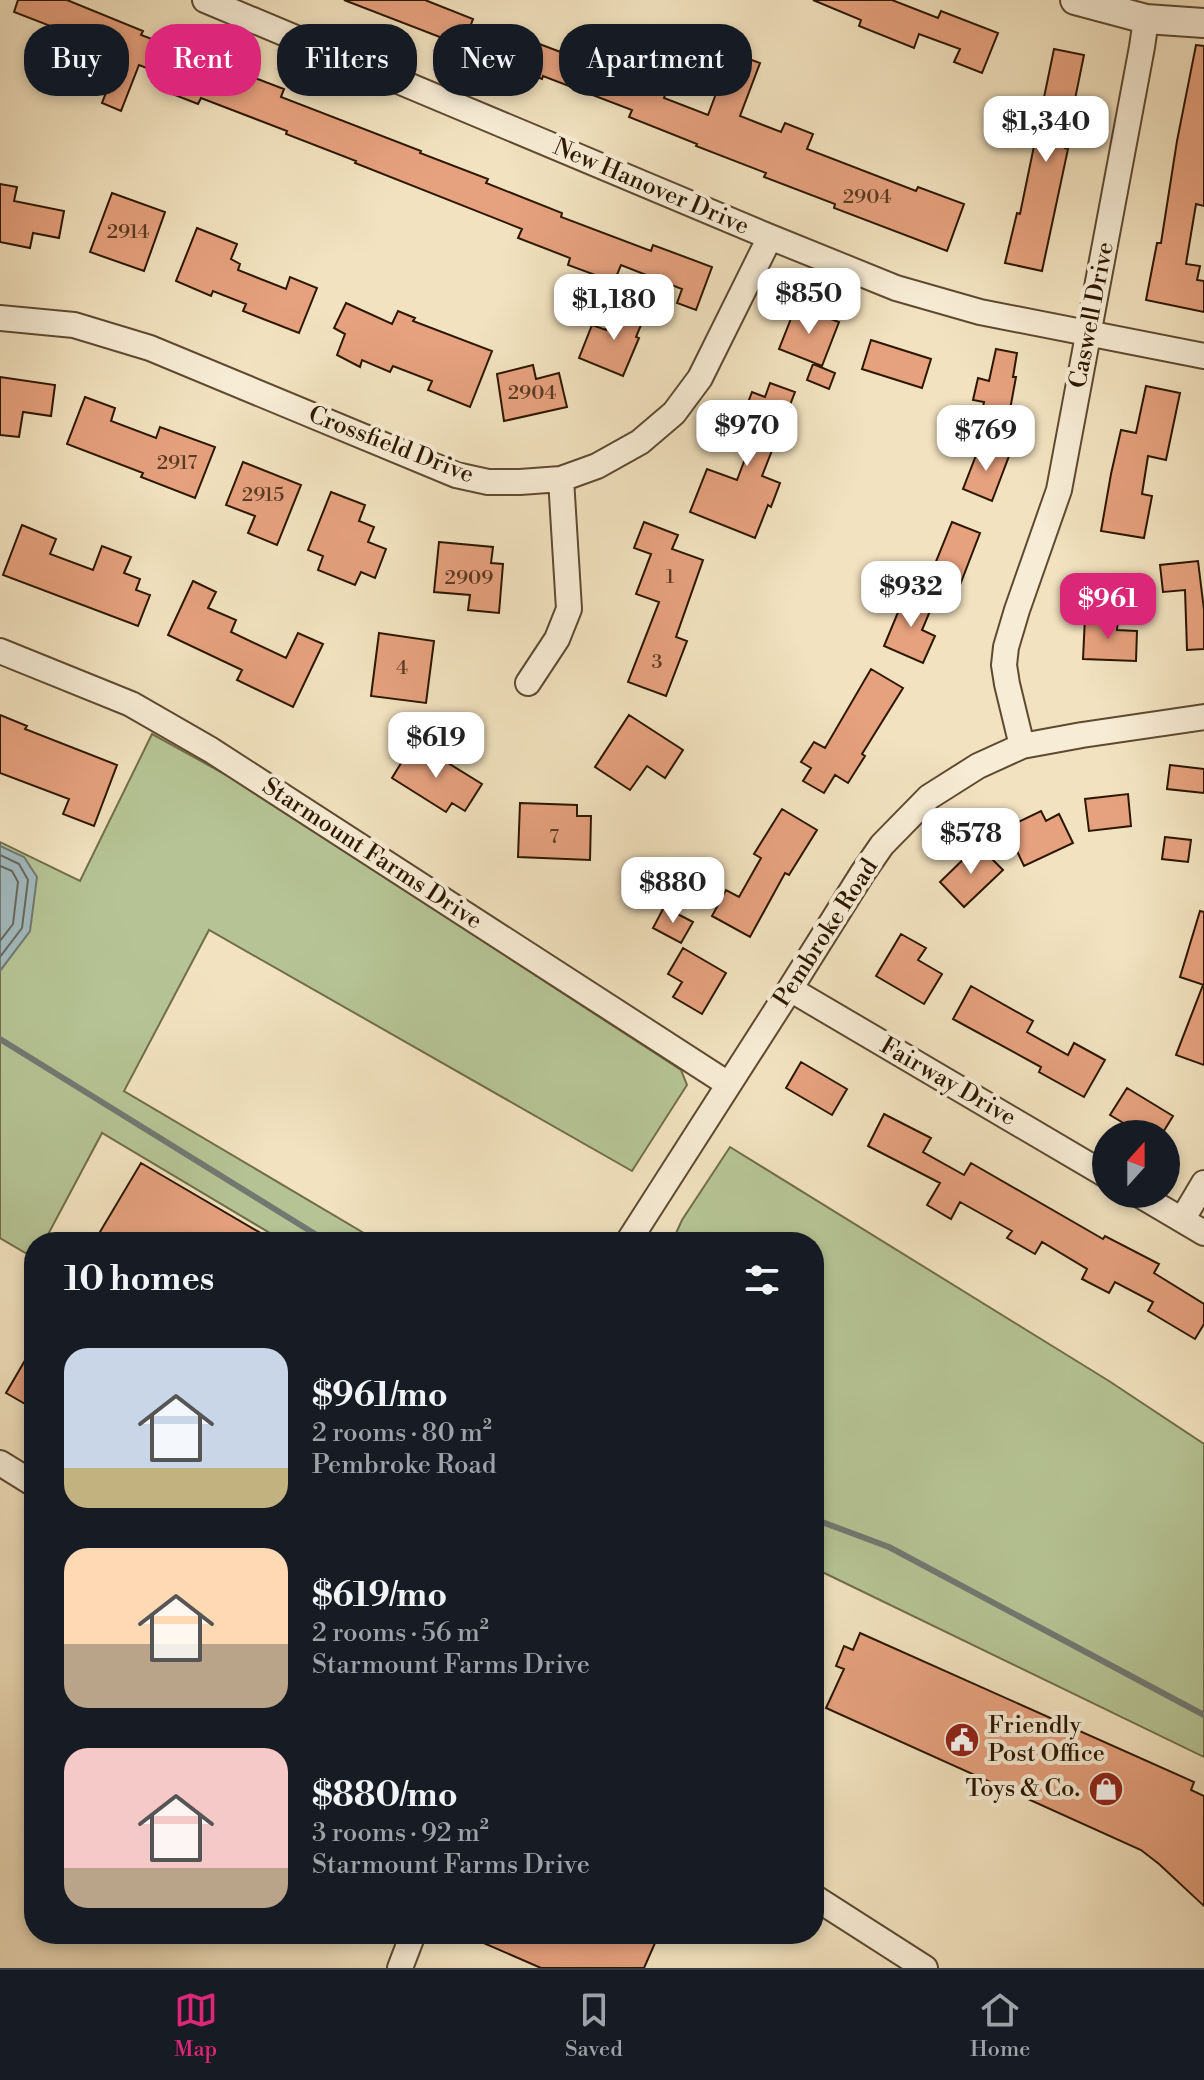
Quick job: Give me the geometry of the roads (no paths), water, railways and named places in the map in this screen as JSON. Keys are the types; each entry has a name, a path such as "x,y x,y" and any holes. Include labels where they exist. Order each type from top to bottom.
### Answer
{"street":[{"name":"New Hanover Drive","path":"205,0 896,288 980,312 1204,356"},
{"path":"1075,0 1146,19 1204,23"},
{"name":"Caswell Drive","path":"1022,746 1007,684 1004,665 1006,647 1059,490 1146,19"},
{"name":"Crossfield Drive","path":"0,318 74,325 150,348 456,475 488,482 561,479 597,466 640,442 674,413 700,378 770,237"},
{"path":"528,683 557,639 569,609 561,479"},
{"name":"Starmount Farms Drive","path":"0,651 131,704 211,750 728,1084"},
{"name":"Pembroke Road","path":"634,1232 862,874 882,845 929,797 978,766 1022,746 1204,717"},
{"name":"Fairway Drive","path":"790,989 1092,1167"},
{"path":"1182,1220 1204,1183"},
{"path":"1162,1208 1204,1233"},
{"path":"0,1463 24,1478"},
{"path":"824,1903 925,1968"},
{"path":"400,1968 409,1944"}],"water":[{"path":"0,846 24,857 37,877 30,931 0,971"}],"waterway":[{"path":"0,1039 312,1232"},
{"path":"824,1523 889,1547 1204,1715"}],"place":[{"name":"Friendly Post Office","path":"962,1740"},
{"name":"Toys & Co.","path":"1106,1789"}]}
